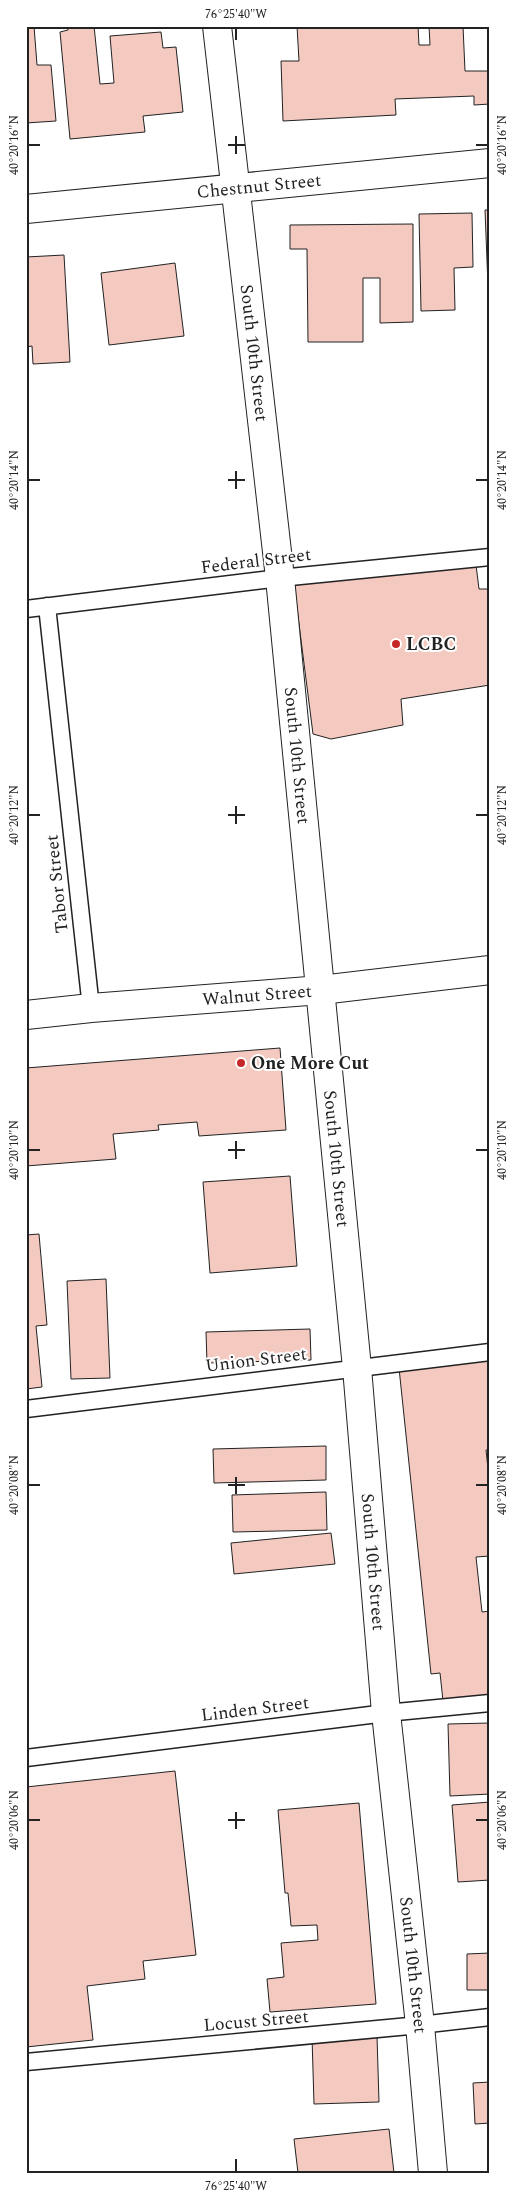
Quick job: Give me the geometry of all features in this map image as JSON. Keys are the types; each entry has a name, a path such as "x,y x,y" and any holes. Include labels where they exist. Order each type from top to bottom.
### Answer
{"main road":[{"name":"South 10th Street","path":"217,26 280,578 357,1368 386,1713 420,2025 433,2173"},
{"name":"Chestnut Street","path":"26,209 490,163"},
{"name":"Walnut Street","path":"26,1016 91,1008 321,990 490,970"}],"lane":[{"name":"Federal Street","path":"26,609 280,578 490,557"},
{"name":"Tabor Street","path":"46,606 91,1008"},
{"name":"Union Street","path":"26,1409 490,1352"},
{"name":"Linden Street","path":"26,1758 386,1713 490,1703"},
{"name":"Locust Street","path":"26,2062 490,2017"}],"building":[{"path":"26,26 34,26 37,65 51,65 56,121 26,123"},
{"path":"94,26 100,84 114,83 110,36 161,32 163,48 176,47 183,112 143,116 145,132 70,139 60,32 68,30 68,27"},
{"path":"297,26 418,26 419,45 430,45 429,26 463,26 465,71 490,71 490,104 474,105 474,96 395,99 396,115 283,121 281,61 299,61"},
{"path":"485,210 490,210 490,311 489,311"},
{"path":"472,213 473,267 454,268 455,310 421,311 419,214"},
{"path":"413,224 413,322 380,323 380,278 363,278 363,342 308,342 307,249 290,249 290,225"},
{"path":"64,255 70,362 33,364 32,346 26,347 26,257"},
{"path":"175,263 184,336 109,345 101,273"},
{"name":"LCBC","path":"476,565 479,589 489,589 490,685 401,699 403,725 331,739 313,734 294,585"},
{"path":"280,1048 286,1130 199,1136 197,1122 158,1125 159,1130 113,1134 116,1159 26,1166 26,1068"},
{"path":"290,1176 297,1266 210,1273 203,1182"},
{"path":"39,1234 47,1325 36,1326 42,1387 26,1389 26,1235"},
{"path":"106,1279 110,1378 71,1379 67,1281"},
{"path":"310,1329 311,1360 207,1363 206,1332"},
{"path":"490,1358 490,1450 486,1450 490,1487 490,1556 476,1557 482,1612 490,1611 490,1696 443,1701 440,1673 431,1674 399,1368"},
{"path":"326,1446 326,1480 214,1483 213,1449"},
{"path":"326,1492 327,1530 233,1532 232,1495"},
{"path":"331,1533 335,1564 234,1574 231,1543"},
{"path":"490,1723 490,1794 450,1796 448,1724"},
{"path":"175,1771 196,1955 143,1961 145,1979 87,1986 93,2040 26,2047 26,1787"},
{"path":"490,1802 490,1880 458,1882 452,1805"},
{"path":"359,1803 376,2004 270,2012 267,1979 284,1977 281,1943 318,1940 317,1925 291,1926 288,1893 285,1893 278,1810"},
{"path":"490,1953 490,1990 467,1990 467,1954"},
{"path":"377,2036 379,2102 314,2104 312,2037"},
{"path":"490,2082 490,2123 475,2124 473,2083"},
{"path":"389,2129 394,2173 298,2173 294,2139"}],"place":[{"name":"LCBC","path":"396,644"},
{"name":"One More Cut","path":"241,1063"}]}
